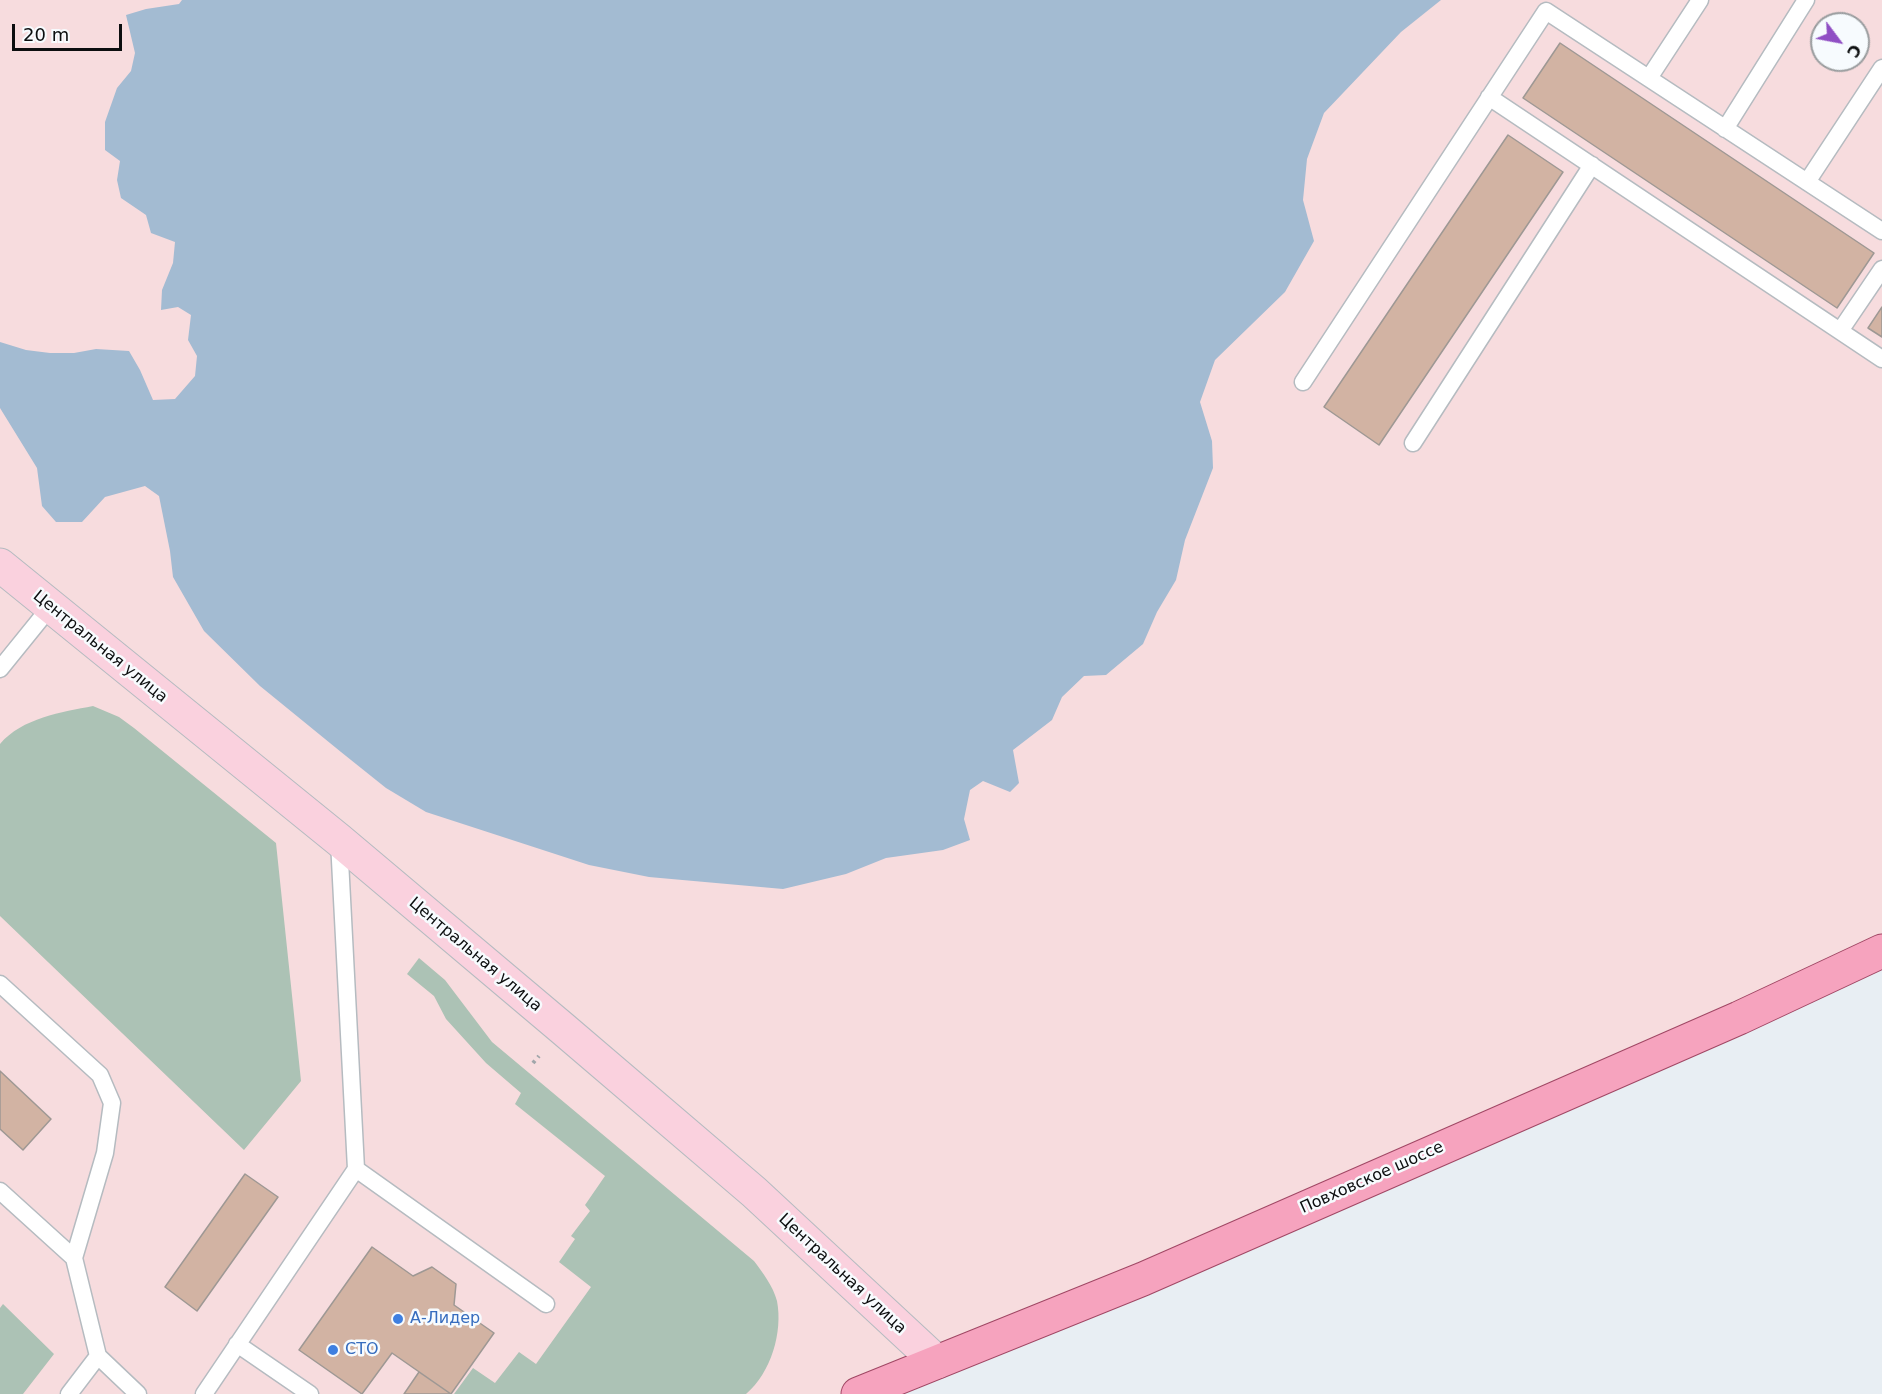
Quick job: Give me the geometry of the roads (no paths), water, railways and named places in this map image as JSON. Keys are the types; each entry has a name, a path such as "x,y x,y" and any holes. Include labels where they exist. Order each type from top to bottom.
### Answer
{"main road":[{"name":"Повховское шоссе","path":"858,1394 1143,1279 1728,1023 1882,951"}],"street":[{"name":"Центральная улица","path":"0,565 339,840 754,1192 937,1362"}],"lane":[{"path":"1649,78 1700,0"},
{"path":"1725,129 1806,0"},
{"path":"1303,382 1545,11 1882,231"},
{"path":"1807,182 1882,68"},
{"path":"1489,97 1882,358"},
{"path":"1413,443 1592,165"},
{"path":"1840,331 1882,269"},
{"path":"0,669 51,606"},
{"path":"204,1394 356,1169 339,840"},
{"path":"0,984 100,1075 112,1103 105,1153 74,1258 98,1356 138,1394"},
{"path":"356,1169 546,1304"},
{"path":"0,1191 74,1258"},
{"path":"237,1344 310,1394"},
{"path":"69,1394 98,1356"}],"water":[{"path":"182,0 1441,0 1401,32 1324,113 1307,159 1303,200 1314,241 1285,292 1215,360 1200,402 1212,441 1213,468 1185,540 1176,580 1157,612 1143,644 1106,675 1084,676 1062,697 1052,720 1013,750 1019,783 1010,792 983,781 970,790 964,819 970,840 943,850 886,858 846,874 783,889 649,877 589,865 426,812 386,788 260,686 204,631 173,577 159,496 145,486 105,497 82,522 56,522 42,506 37,468 0,408 0,342 26,350 50,353 74,353 96,349 129,351 153,400 175,399 195,376 197,356 188,340 191,315 178,307 161,310 162,290 173,263 175,242 151,233 146,215 121,198 117,180 120,161 105,150 105,122 117,88 131,71 135,53 126,15 146,9 179,4"}],"place":[{"name":"А-Лидер","path":"398,1319"},
{"name":"СТО","path":"333,1350"}]}
